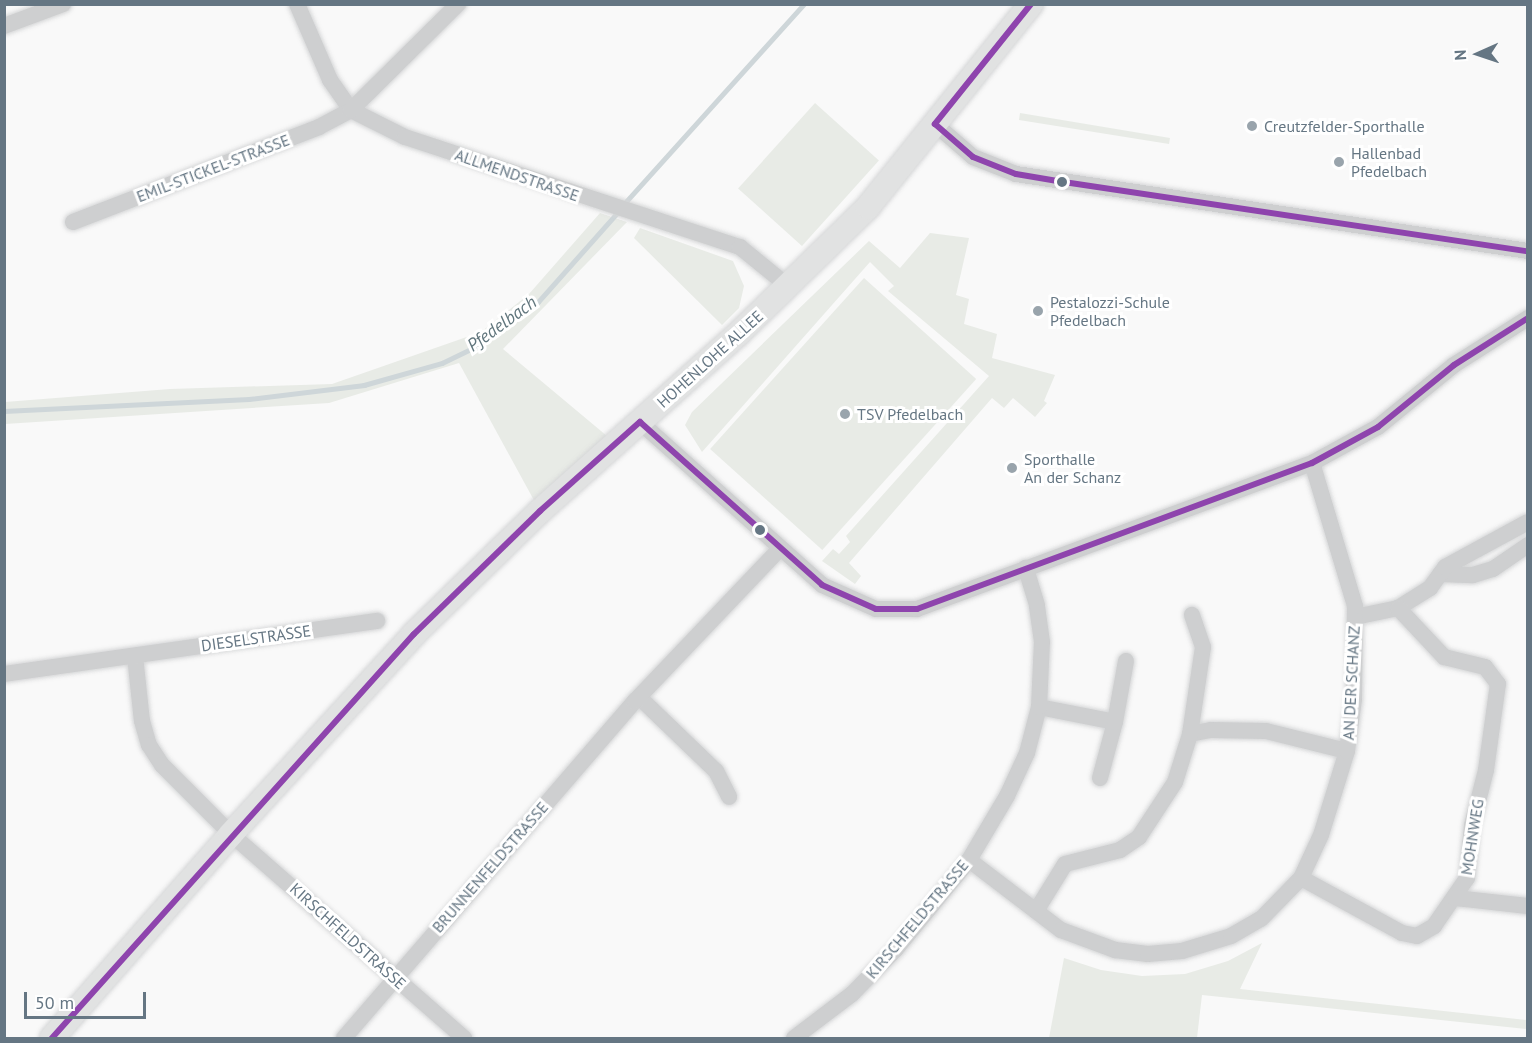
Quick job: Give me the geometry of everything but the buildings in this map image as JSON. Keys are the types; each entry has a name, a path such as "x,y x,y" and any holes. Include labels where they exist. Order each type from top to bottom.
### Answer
{"street":[{"path":"4,26 63,4"},
{"name":"ALLMENDSTRASSE","path":"297,4 330,80 351,110 405,137 602,204 740,247 789,287"},
{"name":"EMIL-STICKEL-STRASSE","path":"73,222 320,128 351,110 458,4"},
{"name":"HOHENLOHE ALLEE","path":"52,1038 231,834 414,634 540,511 789,287 868,207 1031,4"},
{"path":"935,124 973,157 1016,174 1527,251"},
{"path":"640,422 779,550 822,585 854,603 895,611 946,600 1026,568 1312,463 1377,427 1454,364 1527,318"},
{"name":"AN DER SCHANZ","path":"969,860 1061,930 1115,950 1148,954 1182,951 1231,936 1261,919 1301,878 1321,835 1347,751 1354,699 1355,617 1335,530 1312,463"},
{"path":"1355,617 1398,608 1430,588 1440,574 1521,522 1527,522"},
{"path":"1440,574 1473,575 1492,569 1527,545"},
{"name":"BRUNNENFELDSTRASSE","path":"344,1038 639,697 779,550"},
{"name":"KIRSCHFELDSTRASSE","path":"794,1038 852,994 919,922 969,860 1007,796 1026,753 1039,707 1042,642 1037,605 1026,568"},
{"name":"MOHNWEG","path":"1301,878 1402,933 1417,936 1434,927 1467,878 1472,825 1486,770 1498,684 1485,668 1444,657 1398,608"},
{"path":"1036,911 1065,864 1120,850 1139,837 1175,782 1190,734 1203,647 1192,615"},
{"name":"DIESELSTRASSE","path":"4,674 376,621"},
{"path":"135,656 142,721 149,745 162,765 231,834"},
{"path":"1100,778 1115,722 1126,661"},
{"path":"639,697 716,771 729,797"},
{"path":"1039,707 1115,722"},
{"path":"1190,734 1211,729 1266,731 1347,751"},
{"name":"KIRSCHFELDSTRASSE","path":"231,834 464,1038"},
{"path":"1455,898 1527,906"}],"shaded area":[{"path":"815,103 879,161 802,246 738,188"},
{"path":"1020,113 1170,138 1169,144 1019,120"},
{"path":"600,213 627,222 503,349 607,436 536,504 459,363 329,403 5,424 5,402 170,389 332,384 481,332 529,294"},
{"path":"640,228 733,261 744,286 739,308 722,325 634,238"},
{"path":"930,233 969,238 956,295 969,299 964,324 997,334 992,358 1055,375 1044,401 1047,403 1035,417 1013,398 1004,408 992,398 849,563 861,576 855,584 822,561 833,549 839,554 850,542 846,536 989,376 888,291 894,286 870,262 702,452 685,425 692,412 869,241 900,268"},
{"name":"TSV Pfedelbach","path":"864,278 976,379 822,550 710,449"},
{"path":"1262,943 1240,989 1527,1020 1527,1029 1202,995 1197,1038 1049,1038 1064,958 1101,970 1142,976 1185,974 1228,961"}],"waterway":[{"name":"Pfedelbach","path":"623,205 804,4"},
{"name":"Pfedelbach","path":"4,411 249,399 364,385 442,363 477,346 538,302 618,212"}],"transit line":[{"path":"1031,4 935,124 973,157 1016,174 1057,181 1528,251"},
{"path":"640,422 822,585 876,609 917,609 1312,463 1378,427 1454,365 1528,318"},
{"path":"52,1038 414,634 540,511 640,422"}],"place":[{"name":"Creutzfelder-Sporthalle","path":"1252,126"},
{"name":"Hallenbad Pfedelbach","path":"1339,162"},
{"name":"Pestalozzi-Schule Pfedelbach","path":"1038,311"},
{"name":"TSV Pfedelbach","path":"845,414"},
{"name":"Sporthalle An der Schanz","path":"1012,468"}]}
